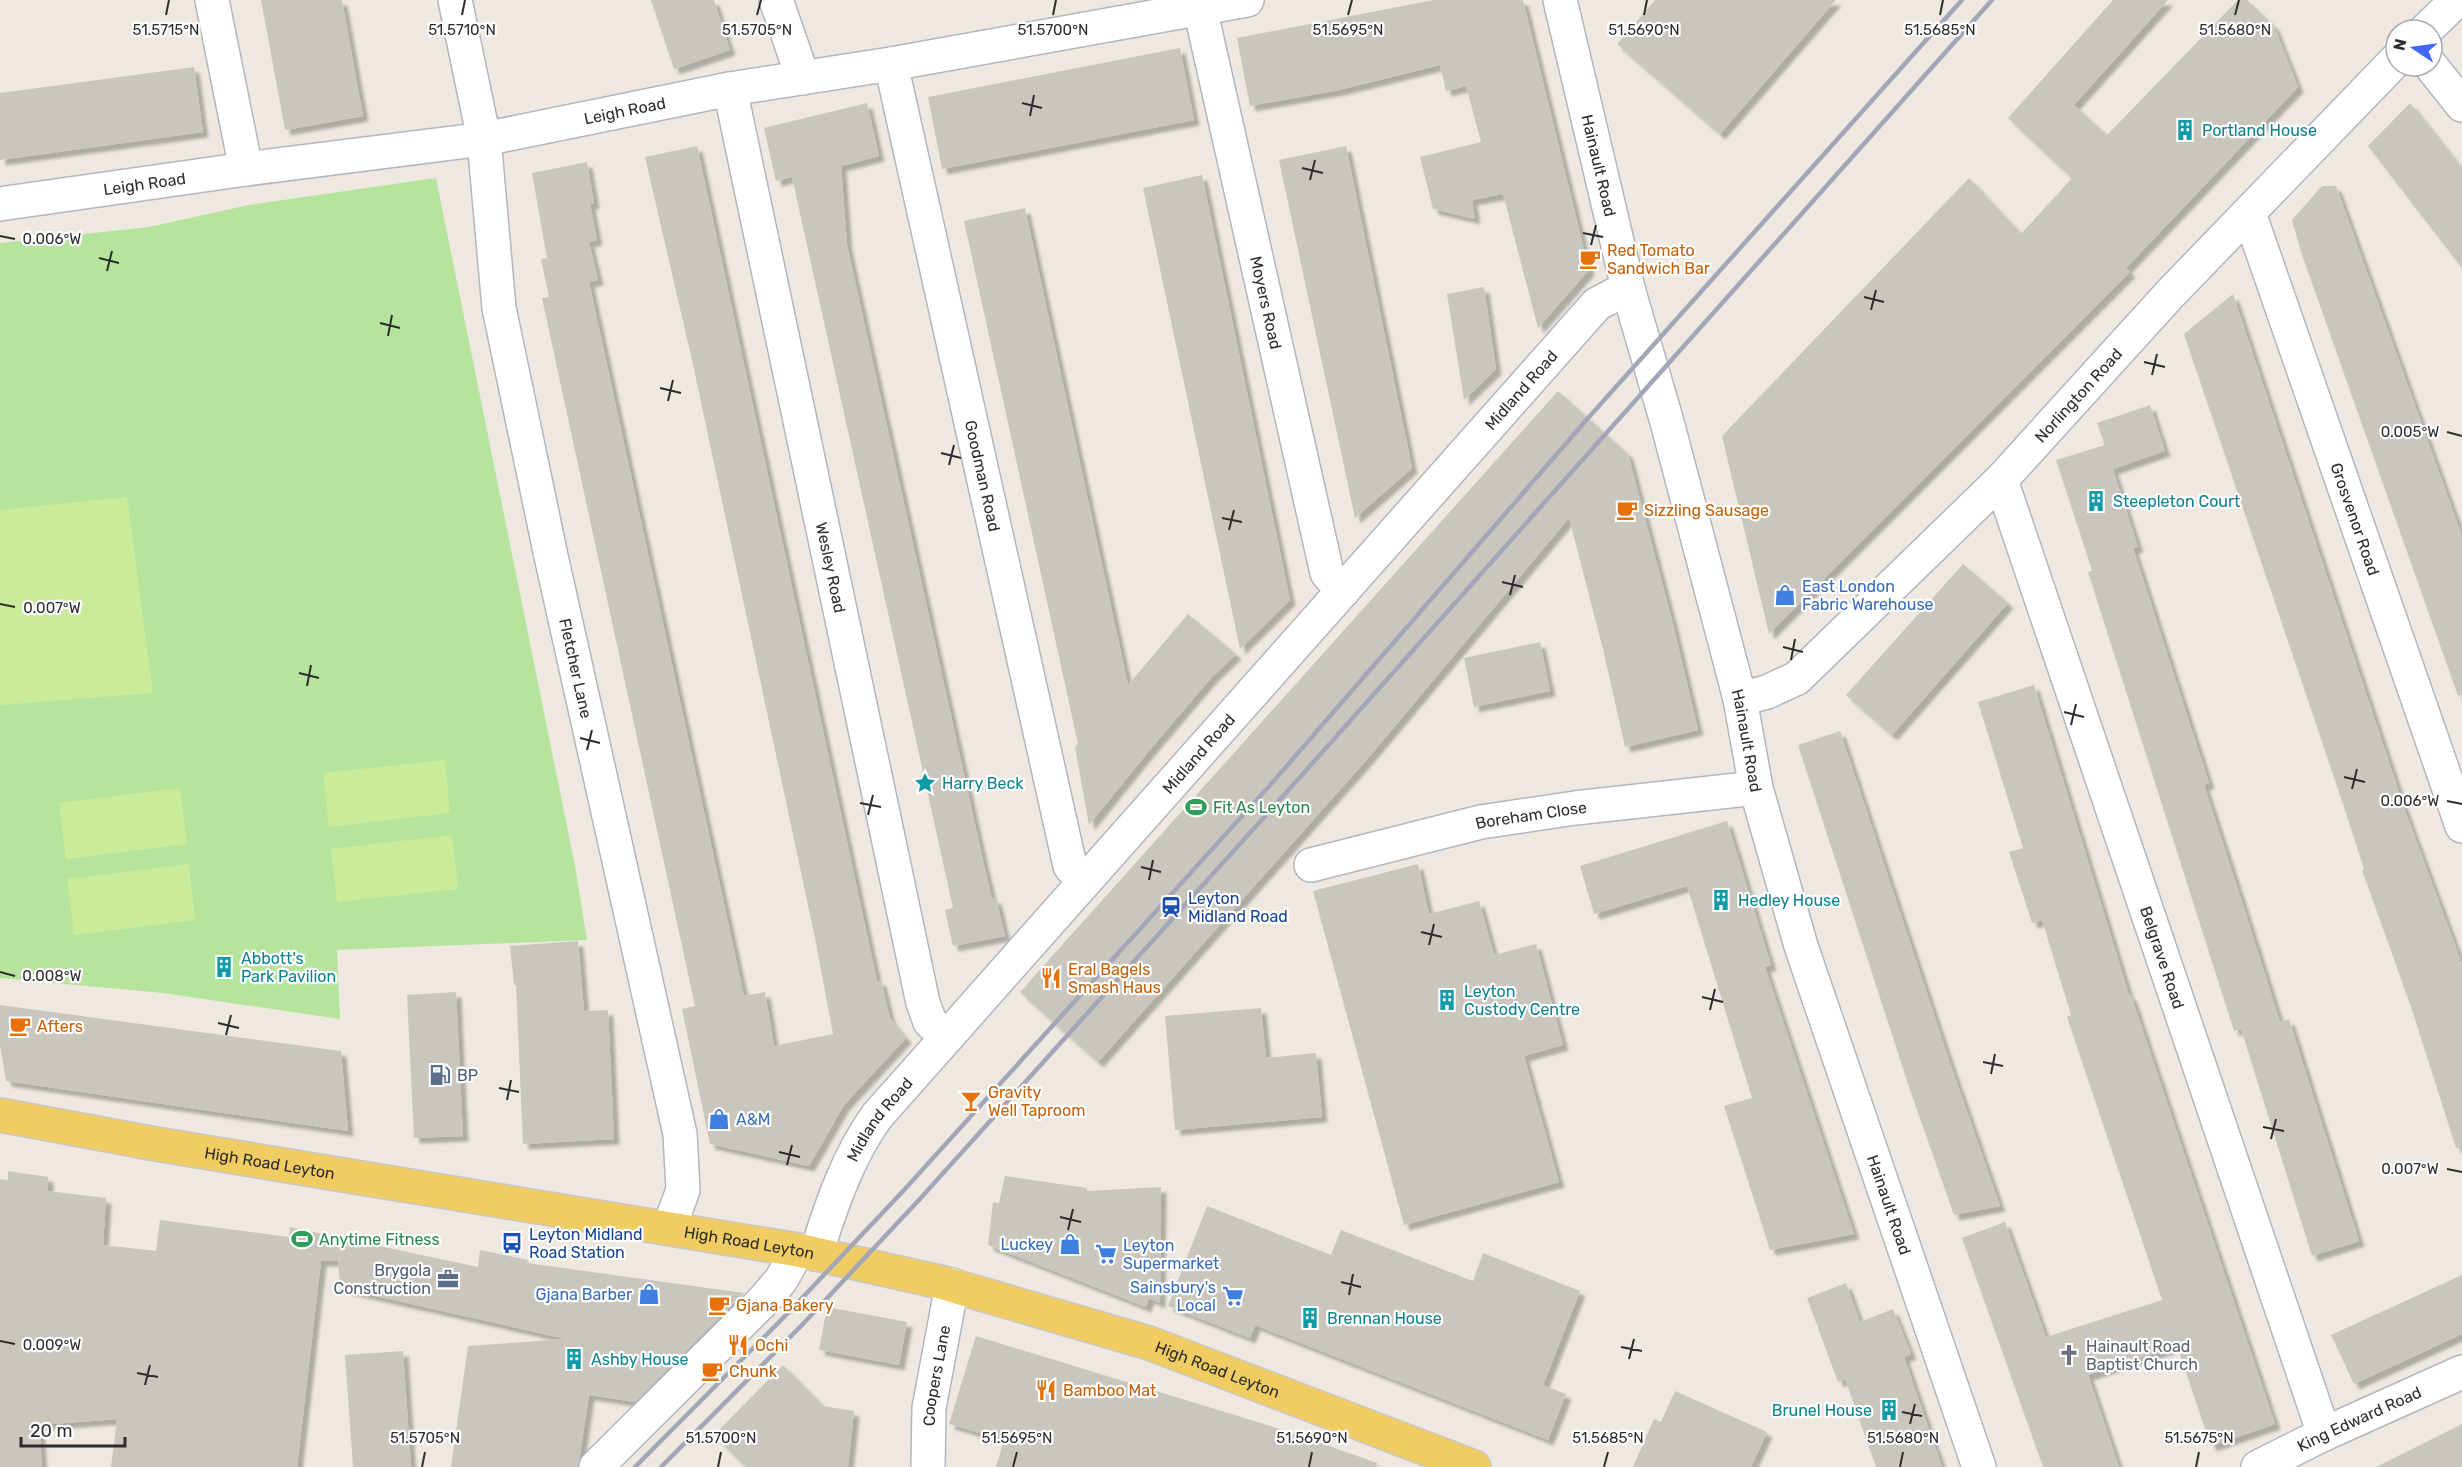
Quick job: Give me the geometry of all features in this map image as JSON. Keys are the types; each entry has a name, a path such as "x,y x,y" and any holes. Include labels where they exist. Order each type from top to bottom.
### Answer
{"main road":[{"name":"High Road Leyton","path":"0,1115 156,1144 807,1252 952,1286 1149,1343 1455,1463"}],"street":[{"path":"212,0 246,169"},
{"name":"Fletcher Lane","path":"455,0 484,140 499,308 551,556 680,1134 684,1190 669,1228"},
{"path":"776,0 803,78"},
{"name":"Hainault Road","path":"1560,0 1629,292 1667,422 1740,699 1756,788 1801,946 1979,1467"},
{"path":"2438,18 2457,0"},
{"name":"Leigh Road","path":"0,204 246,169 484,140 730,89 891,64 1221,3"},
{"name":"Moyers Road","path":"1221,3 1327,573 1343,591"},
{"name":"Goodman Road","path":"891,64 1070,866 1084,882"},
{"name":"Norlington Road","path":"1740,699 1767,692 1797,678 2001,480 2170,294 2384,72"},
{"path":"2441,78 2462,105"},
{"name":"Wesley Road","path":"730,89 923,1003 930,1022 947,1037"},
{"name":"Grosvenor Road","path":"2249,213 2462,826"},
{"name":"Midland Road","path":"596,1467 762,1302 807,1252 863,1135 877,1116 1597,304 1614,295 1629,292"},
{"name":"Belgrave Road","path":"2001,480 2324,1434"},
{"name":"Boreham Close","path":"1311,866 1481,822 1575,808 1756,788"},
{"name":"Coopers Lane","path":"928,1467 929,1408 952,1286"},
{"name":"King Edward Road","path":"2258,1467 2324,1434 2462,1372"}],"green space":[{"path":"436,178 575,866 587,940 337,950 340,1019 163,993 0,978 0,243 149,227 249,205"},
{"path":"127,497 153,693 0,705 0,510"},
{"path":"445,760 450,813 329,827 323,773"},
{"path":"180,788 187,844 66,859 59,803"},
{"path":"452,835 458,889 337,902 331,849"},
{"path":"189,864 195,920 74,935 67,879"}],"building":[{"path":"261,0 342,0 363,116 285,130"},
{"path":"651,0 714,0 730,50 674,69"},
{"path":"1434,0 1523,0 1589,270 1538,328 1503,194 1472,200 1475,219 1433,209 1420,157 1481,142 1466,86 1446,91 1440,65 1339,90 1250,106 1237,38"},
{"path":"1655,0 1836,0 1720,134 1617,44"},
{"path":"2113,0 2168,0 2074,105 2107,135 2238,0 2247,0 2274,26 2298,87 2126,268 2130,272 1769,634 1722,436 1969,178 2021,234 2072,178 2008,118"},
{"path":"1180,48 1194,120 942,169 928,97"},
{"path":"194,67 203,132 0,160 0,93"},
{"path":"867,103 879,156 841,166 847,245 984,865 992,899 996,898 1005,936 953,946 945,910 953,908 792,177 776,181 764,128"},
{"path":"2410,103 2462,169 2462,268 2368,146"},
{"path":"697,146 877,981 881,981 890,1018 906,1038 844,1105 809,1166 710,1144 682,1009 695,1006 542,298 549,297 541,259 547,258 532,173 587,162 594,203 590,204 597,240 589,242 598,280 589,282 744,996 765,992 774,1046 833,1034 815,938 692,360 645,157"},
{"path":"1346,146 1412,468 1355,518 1279,160"},
{"path":"1202,175 1290,600 1240,649 1143,188"},
{"path":"2322,186 2336,186 2462,536 2462,695 2458,696 2301,252 2292,220"},
{"path":"1025,208 1128,685 1188,614 1236,654 1211,678 1089,825 1075,747 1078,744 964,221"},
{"path":"1484,287 1496,369 1464,400 1447,294"},
{"path":"2233,294 2407,816 2462,964 2462,1147 2456,1148 2412,1010 2362,870 2364,869 2344,807 2184,334"},
{"path":"1558,391 1628,454 1673,624 1698,730 1625,747 1603,649 1569,518 1369,757 1098,1062 1020,992"},
{"path":"2150,405 2165,451 2113,469 2097,423"},
{"path":"2105,445 2138,547 2133,548 2209,783 2204,785 2280,1022 2289,1019 2359,1241 2312,1256 2241,1029 2234,1031 2088,572 2092,570 2056,460"},
{"path":"1963,564 2008,603 1892,735 1846,695"},
{"path":"1540,642 1550,691 1474,707 1464,658"},
{"path":"2034,685 2129,995 2131,995 2275,1424 2211,1446 2177,1346 2088,1375 2119,1467 2043,1467 1962,1238 2005,1222 2046,1337 2162,1300 2067,1017 2071,1015 2042,920 2032,923 2009,852 2023,848 1978,702"},
{"path":"1840,731 2000,1206 1954,1215 1910,1090 1798,745"},
{"path":"1727,821 1771,965 1765,967 1854,1234 1770,1250 1724,1106 1752,1098 1687,886 1594,914 1580,866"},
{"name":"Leyton Custody Centre","path":"1418,864 1429,914 1479,901 1494,955 1536,944 1563,1045 1524,1056 1559,1182 1404,1225 1313,891"},
{"path":"578,941 584,1011 608,1010 614,1139 523,1144 516,985 514,985 510,946"},
{"path":"456,992 463,1136 414,1138 407,995"},
{"path":"0,1005 341,1051 348,1131 6,1081 0,1045"},
{"path":"1261,1008 1266,1058 1316,1053 1322,1117 1175,1130 1165,1016"},
{"path":"8,1171 48,1177 48,1191 106,1198 103,1245 156,1251 160,1220 289,1237 290,1227 478,1267 480,1250 528,1260 527,1263 744,1293 635,1402 589,1395 578,1467 451,1467 468,1346 566,1339 340,1288 338,1261 321,1261 297,1467 111,1467 117,1419 39,1425 42,1467 0,1467 0,1179 8,1180"},
{"path":"1005,1176 1087,1188 1087,1191 1161,1187 1160,1303 1149,1298 1146,1307 988,1245 993,1202 999,1203"},
{"name":"Brennan House","path":"1207,1206 1331,1255 1341,1230 1473,1281 1483,1253 1580,1291 1543,1385 1566,1394 1548,1440 1255,1325 1250,1338 1168,1306"},
{"path":"2462,1275 2462,1334 2354,1384 2331,1335"},
{"path":"1846,1283 1860,1322 1893,1309 1911,1354 1904,1357 1942,1467 1876,1467 1845,1379 1838,1382 1807,1298"},
{"path":"827,1307 907,1322 899,1365 819,1350"},
{"path":"976,1336 1287,1431 1377,1463 1376,1467 996,1467 1004,1440 949,1424"},
{"path":"403,1351 411,1467 353,1467 345,1355"},
{"path":"783,1365 823,1406 854,1411 848,1467 746,1467 714,1435"},
{"path":"1675,1391 1767,1432 1751,1467 1633,1467 1654,1419 1661,1422"},
{"path":"2462,1424 2462,1467 2376,1467"}],"railway":[{"path":"635,1467 787,1314 905,1189 1272,783 1589,417 1962,0"},
{"path":"661,1467 801,1326 918,1201 1285,794 1992,0"}],"place":[{"name":"Portland House","path":"2185,130"},
{"name":"Red Tomato Sandwich Bar","path":"1590,259"},
{"name":"Steepleton Court","path":"2096,501"},
{"name":"Sizzling Sausage","path":"1627,510"},
{"name":"East London Fabric Warehouse","path":"1785,595"},
{"name":"Harry Beck","path":"925,783"},
{"name":"Fit As Leyton","path":"1196,807"},
{"name":"Hedley House","path":"1721,900"},
{"name":"Leyton Midland Road","path":"1171,907"},
{"name":"Abbott's Park Pavilion","path":"224,967"},
{"name":"Eral Bagels Smash Haus","path":"1051,978"},
{"name":"Leyton Custody Centre","path":"1447,1000"},
{"name":"Afters","path":"20,1026"},
{"name":"BP","path":"440,1075"},
{"name":"Gravity Well Taproom","path":"971,1101"},
{"name":"A&M","path":"719,1119"},
{"name":"Anytime Fitness","path":"302,1239"},
{"name":"Leyton Midland Road Station","path":"512,1243"},
{"name":"Luckey","path":"1070,1244"},
{"name":"Leyton Supermarket","path":"1106,1254"},
{"name":"Brygola Construction","path":"448,1279"},
{"name":"Gjana Barber","path":"649,1294"},
{"name":"Sainsbury's Local","path":"1233,1296"},
{"name":"Gjana Bakery","path":"719,1305"},
{"name":"Brennan House","path":"1310,1318"},
{"name":"Ochi","path":"738,1345"},
{"name":"Hainault Road Baptist Church","path":"2069,1355"},
{"name":"Ashby House","path":"574,1359"},
{"name":"Chunk","path":"712,1371"},
{"name":"Bamboo Mat","path":"1046,1390"},
{"name":"Brunel House","path":"1889,1410"}]}
